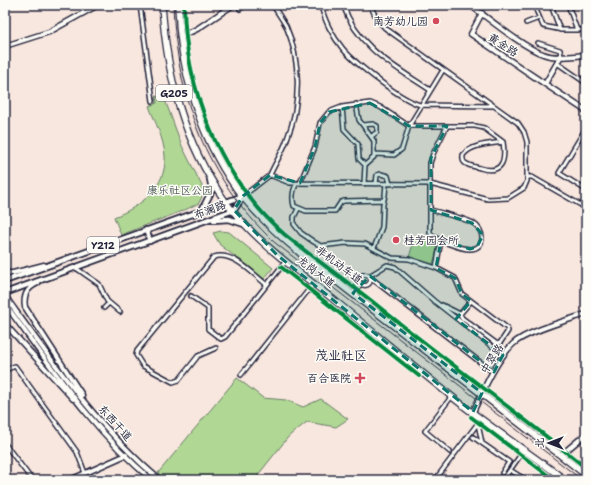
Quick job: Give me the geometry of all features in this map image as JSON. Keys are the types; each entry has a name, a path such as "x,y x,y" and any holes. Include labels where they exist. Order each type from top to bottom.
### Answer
{"highway":[{"name":"龙岗大道","path":"162,5 168,66 175,97 197,153 226,201 245,224 286,261 473,412 479,421 524,450 562,479"},
{"name":"龙岗大道","path":"178,5 180,37 191,90 201,119 225,168 243,196 277,234 586,475"}],"main road":[{"path":"5,46 49,32 98,5"},
{"path":"180,37 195,30 233,5"},
{"path":"470,5 536,51 543,54 561,56 586,55"},
{"name":"黄金路","path":"482,13 470,34 545,84"},
{"path":"561,56 545,84 586,111"},
{"path":"202,210 212,190 210,175"},
{"name":"布澜路","path":"5,281 243,196"},
{"name":"布澜路","path":"5,295 234,210 243,196"},
{"path":"208,220 229,220 245,224"},
{"path":"146,230 150,241"},
{"path":"5,273 13,273 56,262"},
{"path":"59,274 29,288 24,298 25,307 63,368 100,420"},
{"path":"5,295 59,374"},
{"path":"5,304 59,374"},
{"name":"中翠路","path":"473,412 503,355 513,343 523,337 586,314"},
{"path":"5,324 95,423"},
{"name":"东西干道","path":"59,374 130,453 160,480"},
{"name":"东西干道","path":"59,374 95,423 125,456 152,480"},
{"path":"561,455 586,434"},
{"path":"70,480 130,453"}],"street":[{"path":"140,5 153,101"},
{"path":"240,9 246,5"},
{"path":"243,196 270,175 292,125 297,88 296,66 286,26 273,5"},
{"path":"321,5 334,36 347,53 393,90 421,105 494,106"},
{"path":"344,5 354,30 364,41 387,61 430,90"},
{"path":"270,175 290,183 430,184 488,199 499,200 516,194 524,188 528,177 527,142 524,132 518,123 385,28 377,19 370,5"},
{"path":"534,5 543,26 560,30 586,30"},
{"path":"551,5 560,30"},
{"path":"568,5 576,30"},
{"path":"526,23 540,18"},
{"path":"538,43 560,50 561,56"},
{"path":"557,63 586,83"},
{"path":"375,154 389,155 399,153 404,143 409,126 443,70"},
{"path":"384,200 344,201 341,202 335,211 306,211 298,209 294,206 294,188 298,183 315,147 320,123 329,112 342,107 370,103 409,126 475,126 484,128 503,142 505,153 503,163 495,170 487,171 466,164 463,160 463,155 466,150 475,147 503,142"},
{"path":"356,104 357,115 374,141 375,154 373,159 365,165"},
{"path":"342,107 344,129 358,144 359,159 365,165 364,184"},
{"path":"362,124 377,126 377,132 372,136"},
{"path":"431,210 472,223 479,228 482,235 481,242 477,247 470,249 436,239 430,233 431,158 446,126"},
{"path":"586,128 559,173 586,190"},
{"path":"374,248 382,227 388,176 381,174 377,175 376,184"},
{"path":"528,177 532,177 586,208"},
{"path":"298,209 294,217 294,224 301,233 314,242 321,246 361,244 374,248 392,258 409,259 436,268 455,278 462,294 508,330 500,343 495,343 462,318 460,314 437,303"},
{"path":"436,268 441,240"},
{"path":"216,348 198,356 179,380 174,382 143,366 136,355 137,351 214,257 224,255 236,260 267,285"},
{"path":"191,296 208,308 208,330 221,339 225,337 286,261"},
{"path":"361,284 368,285 370,277 387,265 390,265 503,355"},
{"path":"76,268 98,284 109,303 120,312"},
{"path":"353,293 361,284 361,276 365,274 494,372"},
{"path":"241,374 314,284"},
{"path":"460,314 471,301"},
{"path":"104,308 109,303"},
{"path":"5,370 15,366 77,452 85,473"},
{"path":"450,452 425,431 452,396"},
{"path":"479,421 482,443"},
{"path":"434,480 479,421"},
{"path":"473,437 509,462 502,473"},
{"path":"5,444 32,480"},
{"path":"503,480 524,450"},
{"path":"510,470 526,480"},
{"path":"551,480 556,473"}],"highlighted area":[{"path":"370,103 409,126 447,126 431,158 431,210 472,223 483,235 477,247 470,249 441,240 436,268 455,278 462,294 471,301 456,319 503,355 494,372 370,276 353,293 482,393 473,412 277,255 234,210 243,196 270,175 300,183 315,147 320,123 329,112"}],"green space":[{"name":"康乐社区公园","path":"156,96 165,100 182,146 202,186 203,194 199,203 187,209 121,235 114,217 133,208 142,201 157,186 162,177 165,156 163,143 149,106 157,103"},
{"path":"221,231 229,232 273,268 264,279 220,245 213,233"},
{"path":"416,235 439,242 433,264 409,257"},
{"path":"237,378 263,398 286,400 303,407 321,399 348,419 336,427 307,422 289,436 254,480 167,480 158,473"}],"railway":[{"path":"173,5 181,72 189,104 199,134 213,163 230,190 250,217 274,242 582,480"}],"cycle path":[{"name":"非机动车道","path":"184,5 186,37 191,68 199,100 210,130 224,159 261,212 295,243 362,293 586,468"},
{"path":"281,267 419,376"},
{"path":"471,417 554,480"}],"place":[{"name":"南芳幼儿园","path":"436,21"},
{"name":"桂芳园会所","path":"396,240"},
{"name":"百合医院","path":"360,378"}],"district":[{"name":"茂业社区","path":"341,355"}]}
